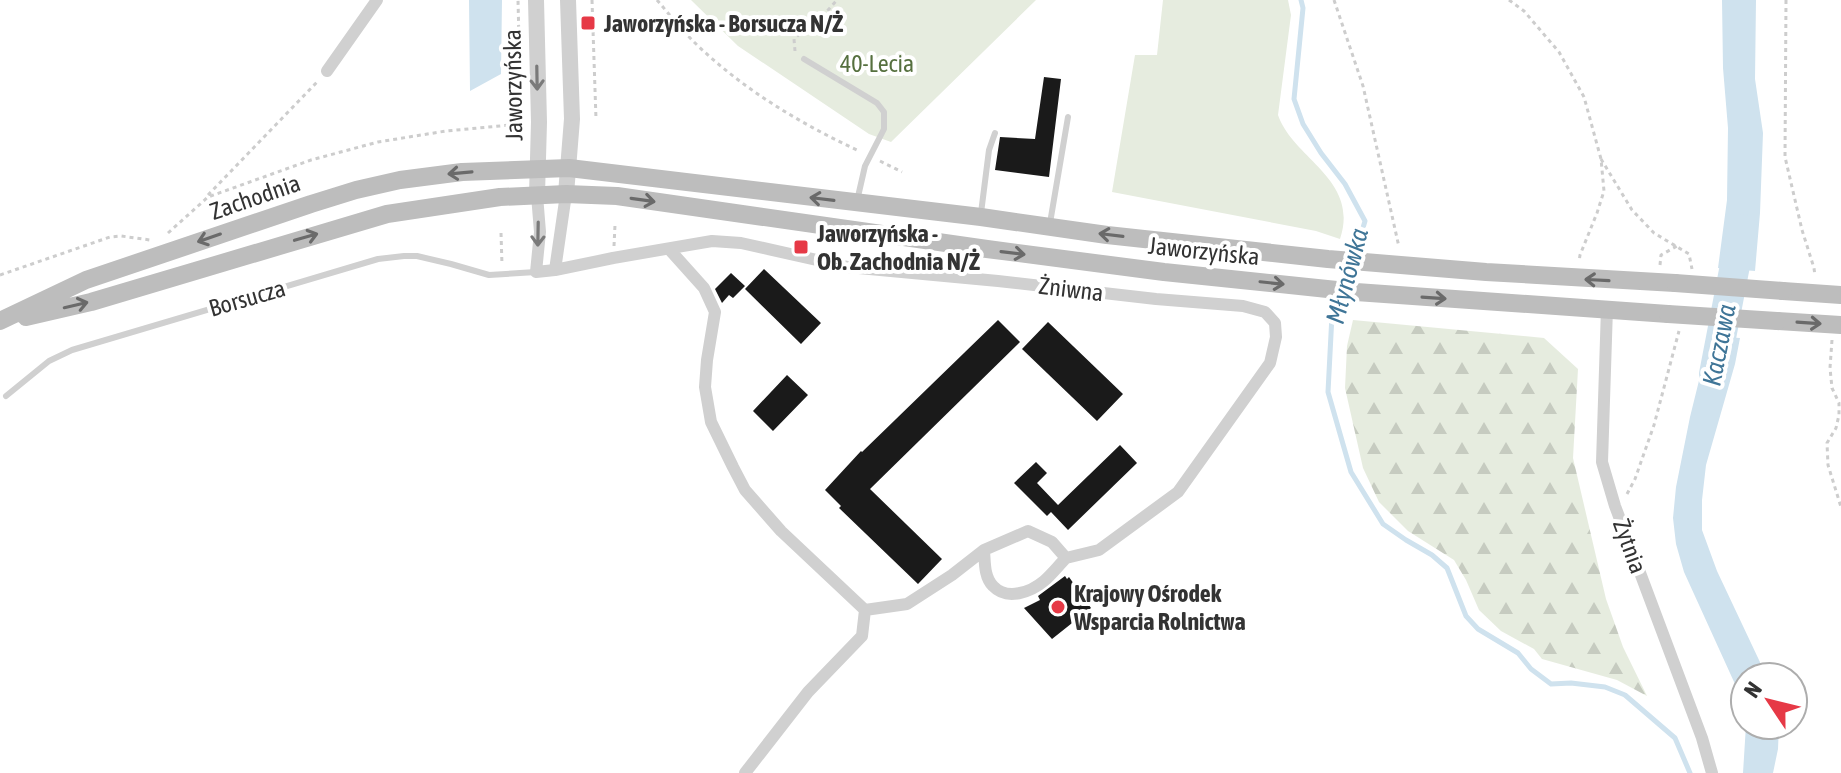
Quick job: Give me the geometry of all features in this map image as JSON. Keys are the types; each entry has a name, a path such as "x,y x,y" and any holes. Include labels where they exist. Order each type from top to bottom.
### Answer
{"main road":[{"name":"Jaworzyńska","path":"538,169 569,168 1107,235 1328,259 1577,279 1841,295"},
{"name":"Zachodnia","path":"0,322 86,280 356,190 431,176 538,169"},
{"name":"Jaworzyńska","path":"537,195 617,196 987,249 1326,289 1837,325"},
{"name":"Zachodnia","path":"0,322 91,302 387,214 480,199 537,195"}],"street":[{"path":"327,71 377,0"},
{"name":"Jaworzyńska","path":"536,0 537,195"},
{"path":"555,270 569,168 572,119 568,0"},
{"path":"536,272 540,232 537,195"},
{"name":"Żniwna","path":"536,272 712,241 741,243 848,267 1243,306 1265,312 1275,323 1276,337 1270,363 1178,492 1099,550 1066,558 1043,582 1024,592 1007,594 992,586 985,571 984,550"},
{"path":"669,249 704,288 715,312 705,387 711,422 739,479 781,531 865,610"},
{"name":"Żytnia","path":"1607,308 1602,462 1615,506 1702,738 1712,773"},
{"path":"865,610 907,604 984,550 1028,531 1052,542 1066,558"},
{"path":"745,773 808,692 862,636 865,610"}],"lane":[{"path":"804,59 883,108 884,129 864,170 857,203"},
{"path":"1050,227 1068,117"},
{"path":"981,217 989,150 995,133"},
{"name":"Borsucza","path":"6,396 49,361 72,350 378,259 417,256 476,272 502,275 536,272"}],"path":[{"path":"201,202 218,192 311,160 378,142 446,131 521,124 518,0"},
{"path":"592,0 596,119"},
{"path":"657,0 693,41 774,106 902,172"},
{"path":"804,59 795,50 794,39 822,17 837,0"},
{"path":"1334,0 1363,86 1399,247"},
{"path":"1509,0 1524,11 1559,52 1584,97 1601,159 1604,191 1580,255 1577,279"},
{"path":"1786,0 1785,157 1814,268 1815,294"},
{"path":"162,237 201,202 327,71"},
{"path":"1601,159 1632,210 1654,233 1689,254"},
{"path":"613,258 615,225"},
{"path":"501,233 502,275"},
{"path":"0,275 110,237 156,239"},
{"path":"1659,268 1661,255 1677,246"},
{"path":"1837,325 1830,368 1839,415 1827,443 1827,452 1830,474 1841,507"},
{"path":"1615,506 1629,492 1635,479 1654,425 1677,341"}],"green space":[{"name":"40-Lecia","path":"691,0 1036,0 891,142 869,134 738,46"},
{"path":"1163,0 1288,0 1291,15 1278,115 1297,144 1333,185 1341,200 1344,218 1340,239 1316,231 1112,192 1135,55 1157,55"},
{"path":"1353,320 1544,338 1578,369 1573,458 1606,599 1623,647 1647,696 1617,680 1542,659 1534,649 1501,631 1479,610 1454,560 1408,531 1379,502 1363,468 1345,388 1347,346"}],"water":[{"path":"469,0 502,0 501,74 470,91"},
{"path":"1722,0 1756,0 1755,79 1763,133 1755,271 1718,268 1727,200 1728,128"},
{"path":"1710,336 1740,338 1706,465 1702,500 1702,530 1717,571 1759,661 1729,661 1729,671 1684,572 1676,544 1673,518 1676,487"},
{"path":"1745,741 1778,741 1773,773 1743,773"}],"building":[{"path":"1044,77 1061,79 1049,177 995,170 1000,137 1035,139"},
{"path":"764,269 821,323 801,344 745,289"},
{"path":"731,273 745,286 733,298 729,295 722,303 715,289"},
{"path":"998,320 1020,342 870,489 942,559 918,584 839,508 841,506 825,490 861,451"},
{"path":"1048,322 1123,394 1097,421 1022,349"},
{"path":"787,375 808,395 773,431 753,411"},
{"path":"1120,445 1137,463 1068,530 1051,512 1047,516 1014,483 1036,462 1047,473 1037,483 1058,505"},
{"name":"Krajowy Ośrodek Wsparcia Rolnictwa","path":"1065,576 1067,579 1069,577 1091,608 1052,639 1024,608 1040,600 1038,596"}],"waterway":[{"name":"Młynówka","path":"1301,0 1303,8 1294,99 1303,124 1345,184 1365,221 1355,255"},
{"name":"Kaczawa","path":"1714,374 1742,229"},
{"name":"Młynówka","path":"1343,285 1351,265"},
{"name":"Młynówka","path":"1340,295 1332,315 1328,392 1351,472 1383,524 1447,568 1466,616 1478,629 1518,653 1531,669 1551,684 1605,687 1625,695 1675,738 1690,773"}],"place":[{"name":"Jaworzyńska - Borsucza N/Ż","path":"588,23"},
{"name":"Jaworzyńska - Ob. Zachodnia N/Ż","path":"801,247"},
{"name":"Krajowy Ośrodek Wsparcia Rolnictwa","path":"1058,607"}]}
